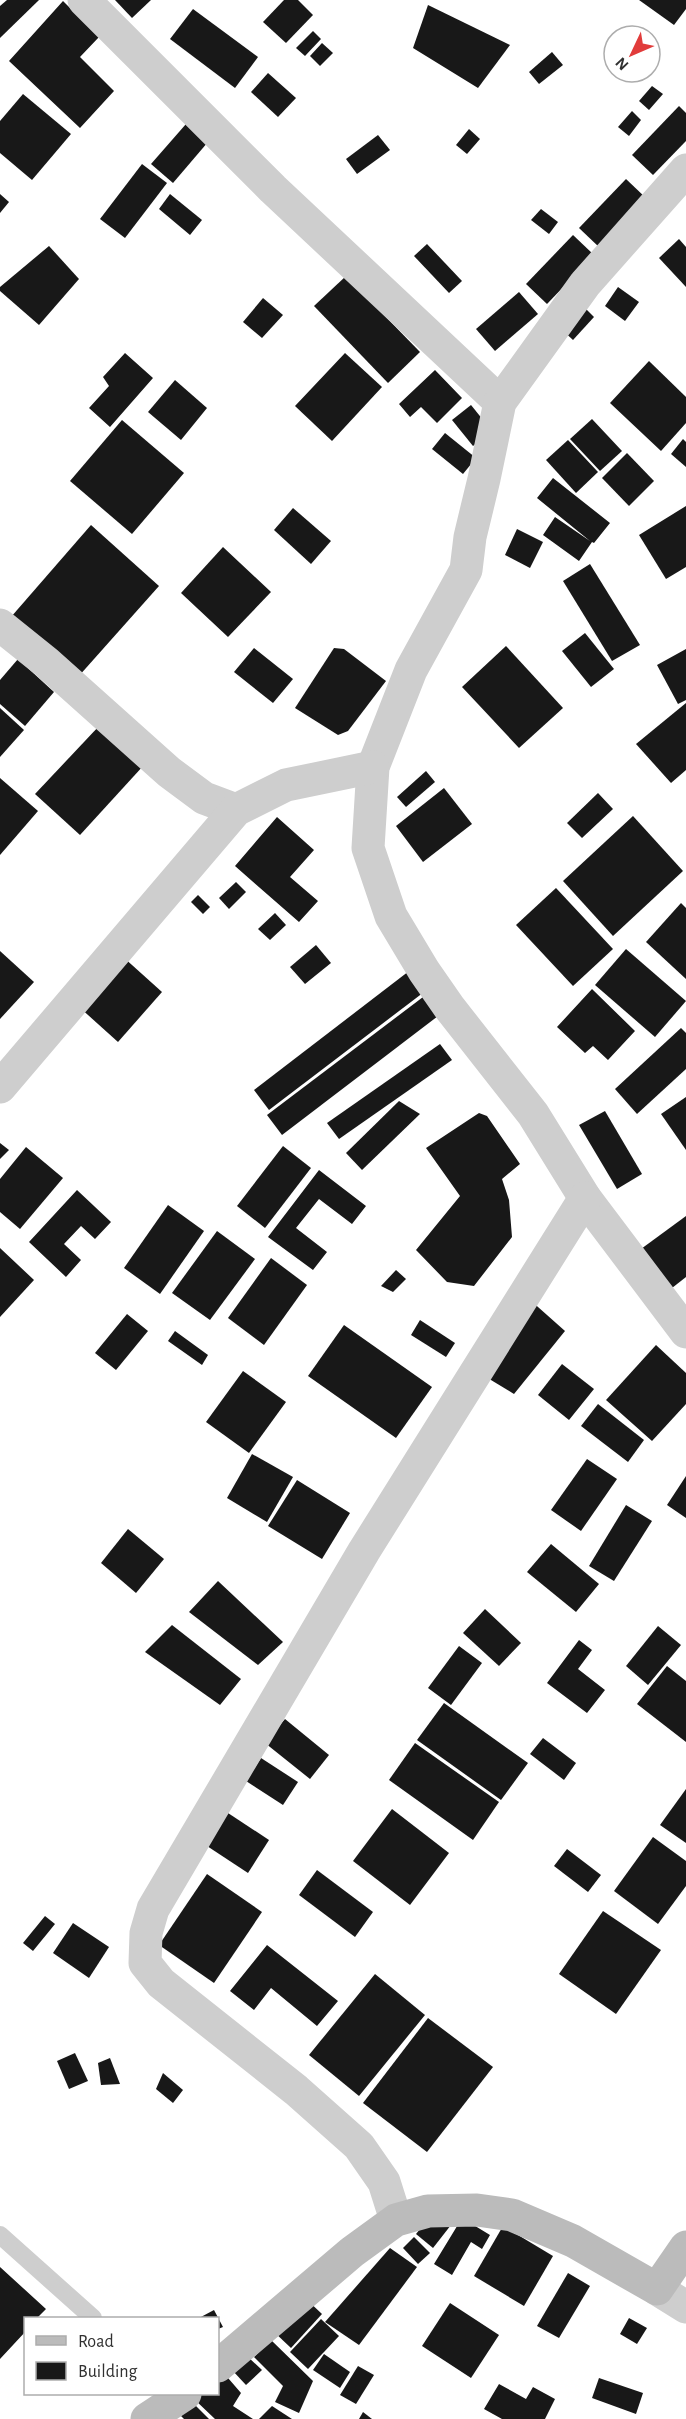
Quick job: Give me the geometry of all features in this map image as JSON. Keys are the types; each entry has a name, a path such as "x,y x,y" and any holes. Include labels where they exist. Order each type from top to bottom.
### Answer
{"street":[{"path":"84,0 273,189 500,402"},
{"path":"686,170 585,284 500,402 470,537 466,570 411,670 373,767 368,848 391,916 424,971 449,1007 533,1114 585,1198 686,1332"},
{"path":"0,625 46,662 169,772 204,798 236,810"},
{"path":"0,1087 236,810 286,785 373,767"},
{"path":"396,2220 384,2182 359,2146 296,2090 162,1983 146,1963 146,1933 153,1909 364,1551 585,1198"},
{"path":"219,2365 352,2253 396,2220 428,2211 477,2210 512,2215 573,2241 686,2307"},
{"path":"657,2289 686,2247"},
{"path":"147,2419 181,2395"}],"lane":[{"path":"0,2235 91,2317"}],"building":[{"path":"7,0 39,0 0,38 0,6"},
{"path":"115,0 151,0 132,18"},
{"path":"284,0 298,0 313,15 286,43 263,22"},
{"path":"639,0 686,0 686,9 674,25"},
{"path":"63,1 99,37 80,57 114,91 80,128 9,61"},
{"path":"428,5 510,45 478,88 413,48"},
{"path":"193,9 258,57 235,88 170,39"},
{"path":"313,31 321,39 305,56 296,48"},
{"path":"322,43 333,53 320,66 310,56"},
{"path":"552,52 563,65 539,84 529,72"},
{"path":"268,73 296,98 278,117 251,92"},
{"path":"652,86 663,94 649,110 639,101"},
{"path":"23,94 71,134 32,180 0,153 0,121"},
{"path":"679,106 686,113 686,141 653,175 632,155"},
{"path":"632,111 641,120 629,136 618,127"},
{"path":"186,124 208,142 173,183 151,164"},
{"path":"469,129 480,139 467,154 456,145"},
{"path":"378,135 390,150 357,174 346,159"},
{"path":"142,164 167,183 125,238 100,219"},
{"path":"626,179 647,199 600,248 579,228"},
{"path":"0,194 9,202 0,213"},
{"path":"170,194 202,220 190,235 159,209"},
{"path":"541,209 558,222 549,234 531,220"},
{"path":"573,235 594,255 547,304 526,284"},
{"path":"679,239 686,247 686,287 659,258"},
{"path":"427,244 462,281 449,293 414,256"},
{"path":"49,246 79,279 39,325 0,291 0,287"},
{"path":"346,276 420,352 388,383 314,306"},
{"path":"618,287 639,302 625,321 605,306"},
{"path":"519,292 538,314 495,351 476,329"},
{"path":"263,298 283,315 262,338 243,322"},
{"path":"581,304 594,317 573,340 559,327"},
{"path":"125,353 153,378 110,427 89,408 109,386 103,377"},
{"path":"345,353 382,387 332,441 295,406"},
{"path":"649,361 686,397 686,423 661,451 610,403"},
{"path":"435,370 462,398 437,423 421,407 410,417 399,404"},
{"path":"175,380 207,408 181,440 148,412"},
{"path":"471,405 492,431 473,446 452,420"},
{"path":"592,419 622,451 600,471 570,439"},
{"path":"122,420 184,473 132,534 70,481"},
{"path":"445,433 476,458 463,474 432,449"},
{"path":"683,439 686,442 686,467 671,454"},
{"path":"568,440 598,472 576,493 546,460"},
{"path":"627,453 654,481 629,506 602,478"},
{"path":"553,478 610,523 594,543 592,542 579,561 543,535 555,517 590,541 537,498"},
{"path":"686,506 686,567 666,579 639,535"},
{"path":"293,508 331,541 311,564 274,530"},
{"path":"91,525 159,586 78,677 11,617"},
{"path":"517,529 543,542 530,568 505,555"},
{"path":"223,547 271,592 228,637 181,593"},
{"path":"590,564 640,645 612,661 563,581"},
{"path":"585,633 614,669 591,687 562,651"},
{"path":"506,646 563,708 519,748 462,687"},
{"path":"254,648 293,679 273,703 234,672"},
{"path":"334,648 344,649 386,681 348,731 338,735 295,708"},
{"path":"686,649 686,700 678,704 657,665"},
{"path":"18,659 54,692 25,726 0,704 0,680"},
{"path":"686,703 686,770 671,783 636,744"},
{"path":"0,708 24,730 0,757"},
{"path":"100,725 144,765 80,835 35,794"},
{"path":"426,771 435,782 406,807 397,797"},
{"path":"0,778 38,811 0,855"},
{"path":"444,788 472,824 423,862 396,826"},
{"path":"598,793 613,809 582,838 567,823"},
{"path":"633,816 683,871 613,936 563,881"},
{"path":"277,817 314,850 290,877 318,901 299,922 235,866"},
{"path":"236,882 246,892 229,909 219,898"},
{"path":"556,888 613,949 573,986 516,925"},
{"path":"198,895 210,907 203,914 191,902"},
{"path":"681,903 686,908 686,979 646,942"},
{"path":"275,913 286,925 270,940 258,929"},
{"path":"316,945 331,963 305,984 290,967"},
{"path":"626,949 686,1001 655,1037 595,985"},
{"path":"0,951 34,982 0,1019"},
{"path":"122,956 162,992 118,1042 78,1006"},
{"path":"413,968 428,989 269,1110 254,1090"},
{"path":"592,989 635,1031 608,1060 593,1046 585,1053 557,1027"},
{"path":"427,994 442,1013 282,1135 267,1115"},
{"path":"681,1028 686,1033 686,1069 637,1114 615,1089"},
{"path":"440,1044 452,1060 339,1139 327,1123"},
{"path":"686,1097 686,1150 661,1114"},
{"path":"399,1101 420,1114 362,1170 346,1153"},
{"path":"605,1111 642,1174 617,1189 579,1125"},
{"path":"479,1113 487,1116 520,1164 502,1179 509,1200 512,1237 474,1286 447,1282 416,1250 460,1196 426,1148"},
{"path":"0,1143 9,1150 0,1159"},
{"path":"283,1146 311,1168 265,1228 237,1206"},
{"path":"26,1147 63,1178 20,1229 0,1212 0,1179"},
{"path":"319,1170 366,1206 352,1224 319,1199 296,1228 327,1252 313,1270 268,1237"},
{"path":"77,1190 111,1222 95,1239 81,1226 64,1244 81,1260 66,1277 29,1242"},
{"path":"168,1205 204,1231 160,1294 124,1268"},
{"path":"686,1216 686,1277 672,1288 641,1249"},
{"path":"217,1231 255,1259 210,1320 172,1293"},
{"path":"0,1248 34,1280 0,1317"},
{"path":"271,1258 307,1285 264,1345 228,1318"},
{"path":"396,1270 406,1279 393,1292 381,1286"},
{"path":"529,1299 565,1331 514,1394 486,1377"},
{"path":"127,1314 148,1331 116,1370 95,1353"},
{"path":"420,1320 455,1343 446,1357 411,1335"},
{"path":"344,1325 432,1387 396,1438 308,1376"},
{"path":"175,1331 208,1355 202,1365 168,1341"},
{"path":"656,1345 686,1373 686,1404 652,1441 606,1400"},
{"path":"562,1364 594,1389 569,1420 538,1395"},
{"path":"243,1371 286,1402 249,1453 206,1422"},
{"path":"598,1404 644,1440 628,1462 581,1426"},
{"path":"252,1454 293,1477 267,1522 227,1498"},
{"path":"587,1459 617,1479 581,1531 551,1510"},
{"path":"686,1476 686,1518 667,1505"},
{"path":"297,1480 350,1513 322,1559 268,1526"},
{"path":"626,1505 652,1521 614,1581 589,1566"},
{"path":"128,1529 164,1559 136,1593 101,1563"},
{"path":"551,1544 599,1584 576,1612 527,1572"},
{"path":"218,1581 283,1642 258,1665 189,1612"},
{"path":"485,1609 521,1643 499,1666 463,1633"},
{"path":"172,1625 241,1679 220,1705 145,1652"},
{"path":"658,1626 681,1645 648,1685 626,1666"},
{"path":"579,1640 592,1650 578,1669 605,1690 587,1713 547,1683"},
{"path":"459,1646 482,1663 451,1705 428,1688"},
{"path":"667,1666 686,1681 686,1742 637,1704"},
{"path":"444,1703 528,1763 501,1800 417,1740"},
{"path":"285,1719 329,1755 310,1779 265,1743"},
{"path":"543,1738 576,1763 564,1780 530,1754"},
{"path":"415,1743 499,1802 473,1840 389,1780"},
{"path":"261,1758 298,1782 283,1805 246,1781"},
{"path":"686,1789 686,1843 660,1825"},
{"path":"392,1809 449,1853 410,1905 353,1861"},
{"path":"228,1813 269,1840 248,1873 207,1846"},
{"path":"653,1837 686,1861 686,1886 658,1924 614,1891"},
{"path":"567,1849 601,1875 588,1892 554,1866"},
{"path":"317,1870 373,1912 355,1937 299,1895"},
{"path":"207,1874 262,1912 214,1983 159,1945"},
{"path":"603,1911 661,1950 616,2014 559,1974"},
{"path":"45,1916 55,1924 33,1951 23,1943"},
{"path":"73,1923 109,1947 89,1978 53,1953"},
{"path":"267,1945 338,2001 317,2026 271,1988 254,2010 230,1991"},
{"path":"375,1974 425,2015 359,2096 309,2055"},
{"path":"428,2018 493,2067 427,2152 363,2103"},
{"path":"75,2053 88,2081 69,2089 57,2061"},
{"path":"110,2058 120,2084 101,2085 98,2063"},
{"path":"163,2073 183,2090 173,2103 156,2089"},
{"path":"434,2212 451,2225 433,2248 416,2234"},
{"path":"462,2218 490,2235 482,2249 471,2242 452,2275 434,2264"},
{"path":"503,2226 553,2256 524,2306 474,2276"},
{"path":"414,2237 430,2253 418,2264 403,2248"},
{"path":"390,2248 417,2267 359,2345 325,2322"},
{"path":"0,2267 46,2309 38,2317 24,2317 24,2333 0,2359"},
{"path":"568,2273 590,2286 559,2338 537,2326"},
{"path":"304,2297 322,2314 291,2348 273,2331"},
{"path":"450,2303 499,2335 471,2378 422,2346"},
{"path":"214,2310 218,2317 201,2317"},
{"path":"629,2318 647,2328 637,2344 620,2334"},
{"path":"321,2319 339,2336 308,2369 290,2352"},
{"path":"271,2340 313,2381 299,2413 275,2402 283,2386 254,2357"},
{"path":"324,2354 350,2372 340,2388 313,2370"},
{"path":"247,2356 262,2370 246,2385 232,2370"},
{"path":"358,2366 374,2375 356,2404 340,2395"},
{"path":"222,2371 241,2393 233,2406 253,2419 215,2419 194,2399 198,2395 219,2395 219,2375"},
{"path":"599,2378 643,2393 636,2414 592,2398"},
{"path":"499,2384 526,2399 533,2387 555,2399 545,2419 502,2419 484,2409"},
{"path":"194,2404 209,2419 184,2419 181,2416"},
{"path":"272,2406 292,2419 259,2419"},
{"path":"363,2412 372,2419 359,2419"}]}
